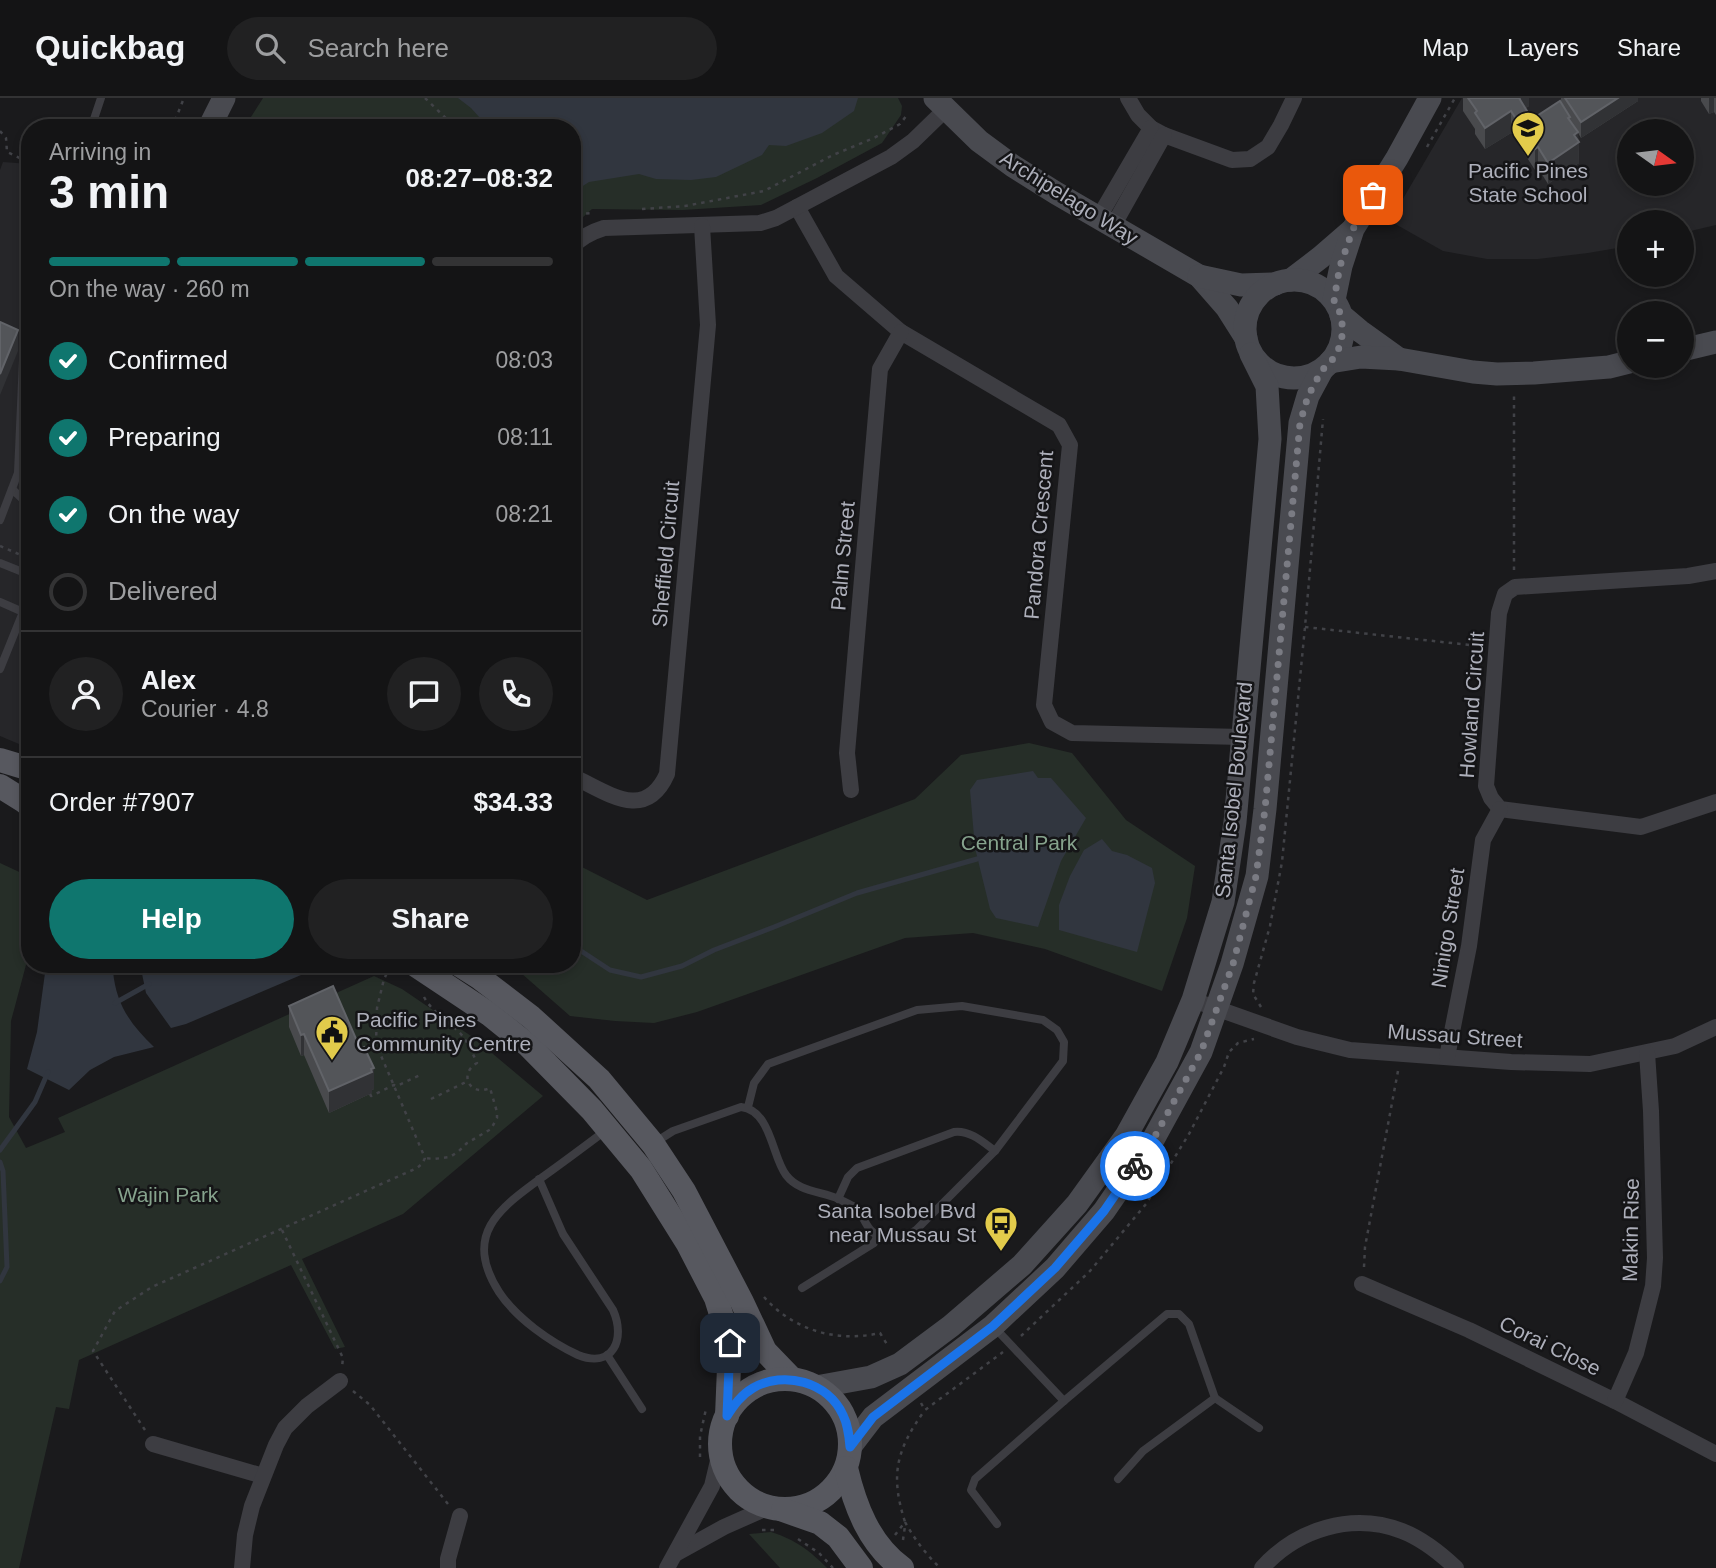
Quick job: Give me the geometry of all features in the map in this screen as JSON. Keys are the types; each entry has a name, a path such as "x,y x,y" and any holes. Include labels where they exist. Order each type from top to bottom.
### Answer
{"main road":[{"path":"0,760 21,766"},
{"path":"0,786 21,799"},
{"path":"417,973 489,1014 528,1046 592,1110 640,1169 688,1244 716,1298 730,1343 727,1416 721,1448 730,1479 741,1492 776,1516 820,1523 838,1537 862,1568"},
{"path":"472,973 521,1009 599,1079 653,1144 684,1191 765,1351 792,1379"},
{"path":"727,1416 738,1400 754,1387 772,1381 792,1379 804,1382 831,1398 842,1412 849,1429 848,1457 853,1497 869,1533 902,1568"},
{"path":"776,1516 820,1499 835,1486 848,1457"}],"street":[{"path":"214,119 224,98"},
{"path":"1128,98 1138,116 1157,131 1232,160 1250,159 1268,147 1294,98"},
{"path":"1326,366 1339,348 1343,332 1338,308 1340,266 1353,229 1430,98"},
{"path":"581,238 604,228 761,223 776,218 891,157 912,141 940,102"},
{"name":"Archipelago Way","path":"940,102 979,141 1013,166 1199,276 1241,285 1283,282"},
{"path":"1106,221 1157,131"},
{"name":"Pandora Crescent","path":"797,207 835,276 901,332 1059,425 1070,445 1044,705 1052,722 1072,733 1242,737"},
{"name":"Sheffield Circuit","path":"581,780 633,801 653,795 667,774 708,325 702,226"},
{"path":"1353,229 1321,257 1261,293 1251,306 1245,321 1249,346 1262,366 1275,375 1291,378 1307,376 1326,366 1361,357 1399,359 1497,374 1617,365"},
{"name":"Archipelago Way","path":"1199,276 1227,309 1249,346"},
{"path":"1283,282 1308,281 1322,289 1360,331 1399,359"},
{"name":"Palm Street","path":"851,790 847,752 880,369 901,332"},
{"path":"1694,347 1716,342"},
{"name":"Santa Isobel Boulevard","path":"816,1387 872,1377 900,1364 951,1326 1022,1265 1077,1204 1126,1136 1167,1062 1193,1000 1223,902 1235,822 1270,439 1267,386 1249,346"},
{"name":"Santa Isobel Boulevard","path":"848,1457 873,1417 993,1326 1055,1268 1104,1211 1161,1125 1201,1052 1233,964 1256,876 1265,809 1300,423 1308,396 1326,366"},
{"path":"1516,587 1688,576 1716,571"},
{"name":"Howland Circuit","path":"1500,809 1486,786 1499,613 1505,594 1516,587"},
{"path":"1500,809 1640,827 1716,802"},
{"name":"Ninigo Street","path":"1447,1057 1469,946 1483,839 1500,809"},
{"name":"Mussau Street","path":"1193,1000 1297,1037 1350,1050 1511,1062 1590,1064 1675,1046 1716,1027"},
{"name":"Makin Rise","path":"1615,1401 1636,1353 1653,1286 1655,1258 1647,1053"},
{"name":"Corai Close","path":"1362,1284 1469,1330 1716,1454"},
{"path":"242,1568 245,1535 252,1506 276,1445 285,1428 307,1406 340,1381"},
{"path":"153,1444 263,1476"},
{"path":"667,1568 712,1486 721,1448"},
{"path":"677,1554 724,1527 776,1516"},
{"path":"448,1568 460,1517"},
{"path":"1262,1568 1287,1545 1319,1529 1359,1522 1402,1531 1432,1547 1456,1568"}],"lane":[{"path":"94,119 101,98"},
{"path":"0,520 18,473 21,405"},
{"path":"12,489 21,498"},
{"path":"0,563 21,571"},
{"path":"0,602 21,611"},
{"path":"0,669 21,625"},
{"path":"653,1144 673,1131 741,1107 748,1107 761,1120 770,1136 784,1174 798,1187 838,1199 858,1209 868,1228 882,1238 904,1238 916,1230 996,1151 1063,1061 1064,1042 1057,1030 1042,1020 962,1006 917,1010 768,1064 754,1083 748,1107"},
{"path":"539,1179 563,1234 617,1318 619,1335 616,1344 612,1351 598,1359 567,1350 513,1311 489,1276 485,1248 490,1228 508,1203 539,1179 608,1129"},
{"path":"838,1199 848,1177 857,1168 954,1132 969,1133 996,1151"},
{"path":"802,1288 874,1243 878,1235"},
{"path":"997,1524 971,1490 975,1479 1167,1314 1179,1314 1189,1324 1215,1398 1259,1428"},
{"path":"993,1326 1064,1401"},
{"path":"607,1355 642,1409"},
{"path":"1118,1479 1143,1451 1215,1398"}],"path":[{"path":"176,119 184,98"},
{"path":"425,98 447,119"},
{"path":"1423,154 1455,98"},
{"path":"632,210 685,206 764,191 832,155 901,124 906,115"},
{"path":"0,131 6,138 8,152 21,158"},
{"path":"581,214 592,213"},
{"path":"1514,391 1516,587"},
{"path":"0,545 21,555"},
{"path":"1305,627 1497,648"},
{"path":"153,1444 93,1351 115,1311 152,1287 422,1164 425,1158 376,1044 377,1008 384,979 392,973"},
{"path":"422,995 470,1046 477,1063 470,1067 468,1082 478,1090 491,1087 497,1112 495,1124 487,1132 450,1157 434,1160 425,1158"},
{"path":"1362,1284 1365,1247 1402,1054"},
{"path":"370,1094 371,1096 420,1075"},
{"path":"431,1100 468,1082"},
{"path":"282,1230 344,1358 340,1381 370,1405 460,1517"},
{"path":"925,1410 902,1447 897,1480 898,1500 914,1538 940,1568"},
{"path":"758,1530 776,1516"},
{"path":"884,1550 905,1522"},
{"path":"789,1535 800,1539 819,1553 833,1568"}],"shaded area":[{"path":"458,98 858,98 854,111 822,133 786,146 769,145 762,155 716,177 691,180 656,179 639,174 589,182 581,187 581,119 481,119"},
{"name":"Pacific Pines State School","path":"1462,98 1716,98 1716,225 1694,230 1694,210 1617,210 1617,248 1538,259 1487,259 1443,251 1390,221"},
{"path":"3,162 21,163 21,745 0,736 0,170"},
{"path":"1033,771 1038,778 1051,778 1086,818 1061,861 1038,927 996,918 990,909 975,848 970,790 977,780"},
{"path":"1102,839 1112,851 1127,855 1152,868 1155,883 1137,952 1059,930 1059,905 1070,876 1084,850"},
{"path":"45,973 113,973 117,994 126,1013 154,1047 114,1057 90,1070 69,1090 27,1069 37,1032"},
{"path":"142,973 302,973 186,1024 171,1028 146,993"}],"green space":[{"path":"263,98 898,98 902,106 901,115 882,143 761,205 683,210 592,209 581,219 581,119 250,119"},
{"name":"Central Park","path":"1029,743 1072,753 1126,820 1195,866 1187,918 1162,991 1045,949 973,933 905,938 697,1012 654,1023 570,1016 521,973 581,973 581,867 647,900 915,799 961,755"},
{"name":"Wajin Park","path":"0,863 21,873 21,973 24,973 11,1021 9,1117 26,1148 65,1132 58,1118 374,976 402,989 474,1038 543,1096 403,1214 302,1259 345,1347 335,1349 291,1265 79,1360 69,1409 56,1407 19,1568 0,1568"},
{"path":"771,1532 802,1546 827,1568 780,1568 749,1534"}],"building":[{"path":"1468,98 1519,98 1527,111 1521,115 1526,123 1560,101 1578,132 1574,135 1579,142 1548,163 1538,147 1535,149 1511,111 1485,128"},
{"path":"1565,98 1618,98 1581,122"},
{"path":"0,322 18,330 0,374"},
{"name":"Pacific Pines Community Centre","path":"333,986 360,1048 364,1047 374,1068 371,1069 372,1072 329,1091 289,1006"}],"waterway":[{"path":"581,951 610,970 641,977 682,966 714,950 857,893 977,859"},
{"path":"115,1003 149,984"},
{"path":"0,1150 35,1102 48,1072"},
{"path":"0,1162 3,1171 7,1267 0,1281"}],"way so far":[{"path":"1135,1166 1154,1138 1201,1052 1233,964 1256,876 1265,809 1300,423 1308,396 1322,370 1331,362 1339,348 1343,332 1341,315 1334,300 1340,266 1353,229 1373,195"}],"place":[{"name":"Pacific Pines State School","path":"1528,158"},
{"name":"Pacific Pines Community Centre","path":"332,1062"},
{"name":"Santa Isobel Bvd near Mussau St","path":"1001,1253"}],"route":[{"path":"730,1343 727,1416 738,1400 754,1387 772,1381 792,1379 804,1382 831,1398 842,1412 849,1429 850,1447 873,1417 993,1326 1055,1268 1104,1211 1135,1166"}]}
